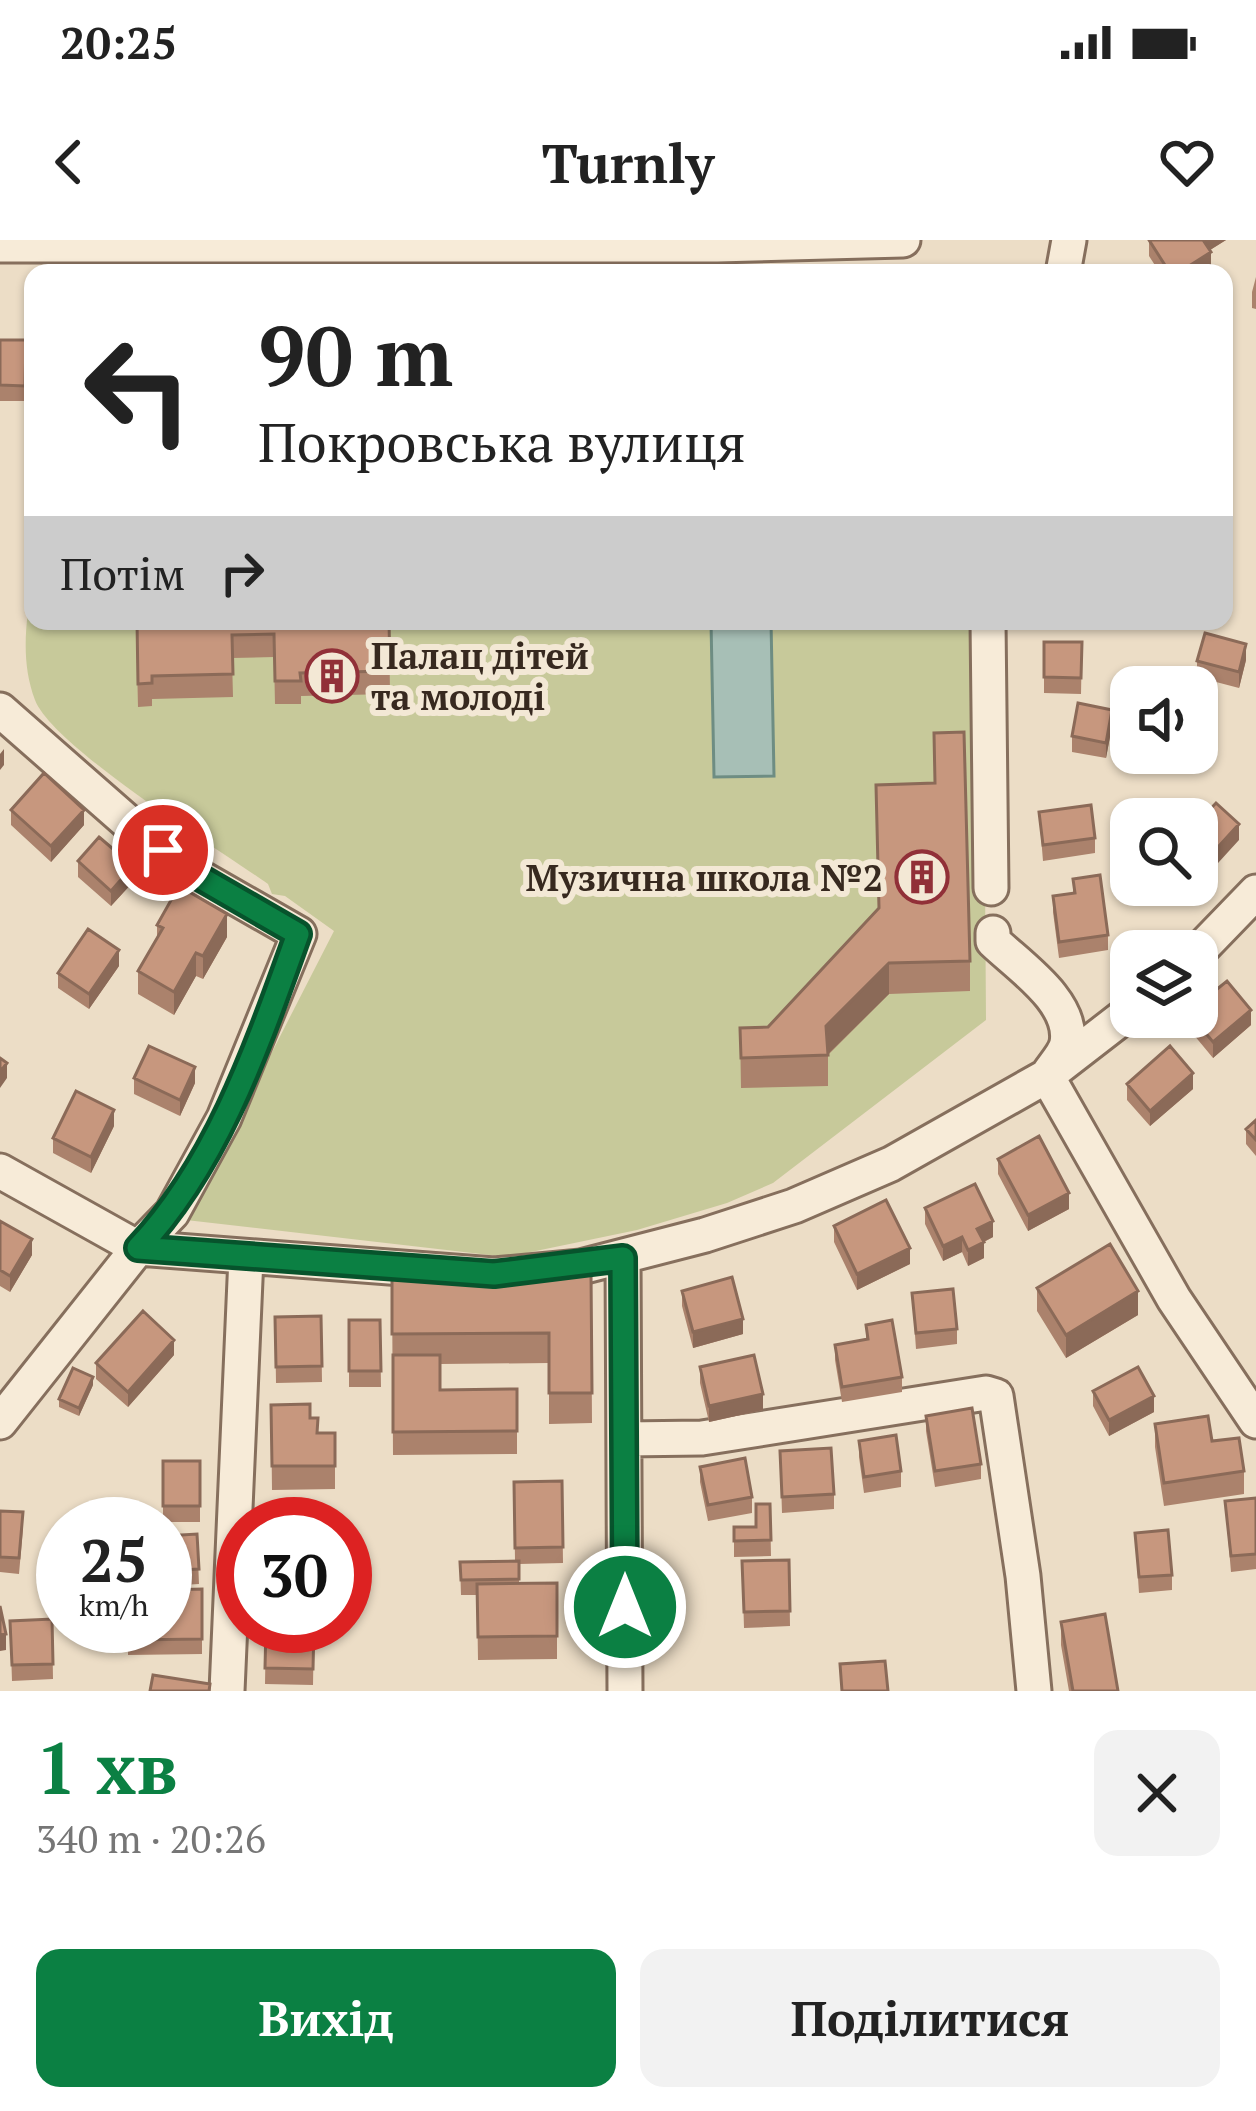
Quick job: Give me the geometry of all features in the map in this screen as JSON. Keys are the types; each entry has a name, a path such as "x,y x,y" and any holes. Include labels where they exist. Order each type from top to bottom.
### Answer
{"street":[{"path":"0,245 717,245 903,240"},
{"path":"988,630 991,888"},
{"path":"0,710 130,825 194,874 298,934 224,1118 172,1213 138,1248 0,1422"},
{"path":"1218,931 1256,892"},
{"path":"993,933 994,941 1051,996 1066,1024 1067,1046 1047,1076"},
{"path":"0,1171 138,1248 494,1274 623,1258 794,1206 872,1173 1047,1076 1110,1027"},
{"path":"1047,1076 1174,1298 1256,1420"},
{"path":"227,1691 246,1257"},
{"path":"623,1258 625,1691"},
{"path":"625,1439 702,1438 986,1393 996,1396 1023,1576 1034,1691"}],"green space":[{"path":"27,630 980,630 986,1020 773,1183 727,1203 637,1230 507,1257 186,1220 334,931 285,896 272,894 268,884 140,797 72,744 35,700 26,655"}],"shaded area":[{"path":"711,630 771,630 774,776 714,777"}],"building":[{"path":"1149,240 1203,240 1211,252 1192,264 1164,264"},
{"path":"0,340 24,340 24,386 0,385"},
{"path":"137,630 389,630 390,671 300,673 301,681 275,681 274,634 232,635 233,674 152,676 152,683 138,684"},
{"path":"1205,633 1246,644 1239,672 1197,661"},
{"path":"1044,642 1082,642 1081,678 1044,677"},
{"path":"1078,703 1110,710 1106,743 1072,736"},
{"name":"Музична школа №2","path":"964,732 970,961 889,963 826,1026 828,1055 741,1058 740,1028 768,1027 879,908 876,785 935,783 934,733"},
{"path":"44,773 84,810 51,846 11,810"},
{"path":"1091,805 1095,838 1043,845 1039,812"},
{"path":"1218,805 1239,824 1218,847"},
{"path":"99,837 133,866 111,891 78,861"},
{"path":"1100,875 1108,935 1059,942 1053,896 1075,893 1073,879"},
{"path":"179,886 227,914 203,956 196,953 174,992 138,971 163,928 157,925"},
{"path":"88,929 119,950 89,994 58,973"},
{"path":"1227,981 1251,1010 1218,1038 1218,988"},
{"path":"149,1046 195,1067 180,1100 134,1078"},
{"path":"1170,1046 1193,1073 1150,1111 1127,1084"},
{"path":"76,1091 114,1110 91,1157 53,1138"},
{"path":"1256,1120 1256,1140 1246,1129"},
{"path":"1039,1136 1069,1193 1028,1215 998,1159"},
{"path":"975,1184 993,1221 977,1229 984,1242 968,1250 962,1237 943,1246 925,1208"},
{"path":"886,1200 910,1248 857,1274 834,1226"},
{"path":"0,1221 32,1239 10,1276 0,1270"},
{"path":"1110,1244 1138,1291 1066,1335 1037,1288"},
{"path":"591,1273 592,1393 549,1393 549,1333 392,1334 392,1275"},
{"path":"732,1277 743,1319 693,1332 682,1291"},
{"path":"953,1289 957,1329 916,1333 912,1293"},
{"path":"143,1311 174,1340 128,1392 96,1363"},
{"path":"321,1316 322,1366 276,1367 275,1317"},
{"path":"349,1320 380,1320 381,1371 349,1371"},
{"path":"892,1320 902,1377 842,1387 835,1345 868,1339 866,1325"},
{"path":"393,1355 440,1355 440,1390 517,1389 517,1431 393,1432"},
{"path":"754,1355 763,1394 709,1406 700,1367"},
{"path":"1138,1367 1154,1396 1109,1420 1093,1391"},
{"path":"73,1368 93,1377 79,1408 59,1399"},
{"path":"310,1404 310,1418 318,1418 317,1433 335,1433 335,1466 272,1466 271,1405"},
{"path":"972,1408 981,1464 935,1471 926,1416"},
{"path":"1208,1416 1212,1441 1239,1438 1244,1471 1164,1483 1155,1424"},
{"path":"896,1435 901,1471 864,1477 859,1441"},
{"path":"831,1448 834,1494 782,1497 780,1451"},
{"path":"745,1458 752,1497 708,1505 700,1467"},
{"path":"163,1461 200,1461 200,1506 192,1506 192,1497 163,1497"},
{"path":"562,1481 563,1547 515,1548 514,1482"},
{"path":"1256,1498 1256,1554 1231,1556 1225,1501"},
{"path":"756,1504 770,1504 771,1540 734,1541 734,1527 756,1527"},
{"path":"0,1511 23,1512 19,1558 0,1557"},
{"path":"1168,1530 1172,1575 1139,1577 1135,1533"},
{"path":"192,1534 197,1534 199,1569 192,1569"},
{"path":"789,1560 790,1611 744,1612 742,1561"},
{"path":"519,1561 519,1579 461,1580 460,1562"},
{"path":"557,1583 557,1636 478,1637 477,1584"},
{"path":"192,1589 202,1589 202,1639 192,1639"},
{"path":"1105,1614 1118,1691 1073,1691 1061,1622"},
{"path":"36,1620 36,1653 53,1653 53,1664 12,1665 10,1621"},
{"path":"265,1653 313,1653 313,1669 265,1668"},
{"path":"885,1661 888,1691 842,1691 840,1664"},
{"path":"153,1675 210,1684 209,1691 150,1691"}],"place":[{"name":"Палац дітей та молоді","path":"332,676"},
{"name":"Музична школа №2","path":"922,877"}],"route":[{"path":"163,850 194,874 298,934 224,1118 172,1213 138,1248 494,1274 581,1267 623,1258 625,1607"}]}
